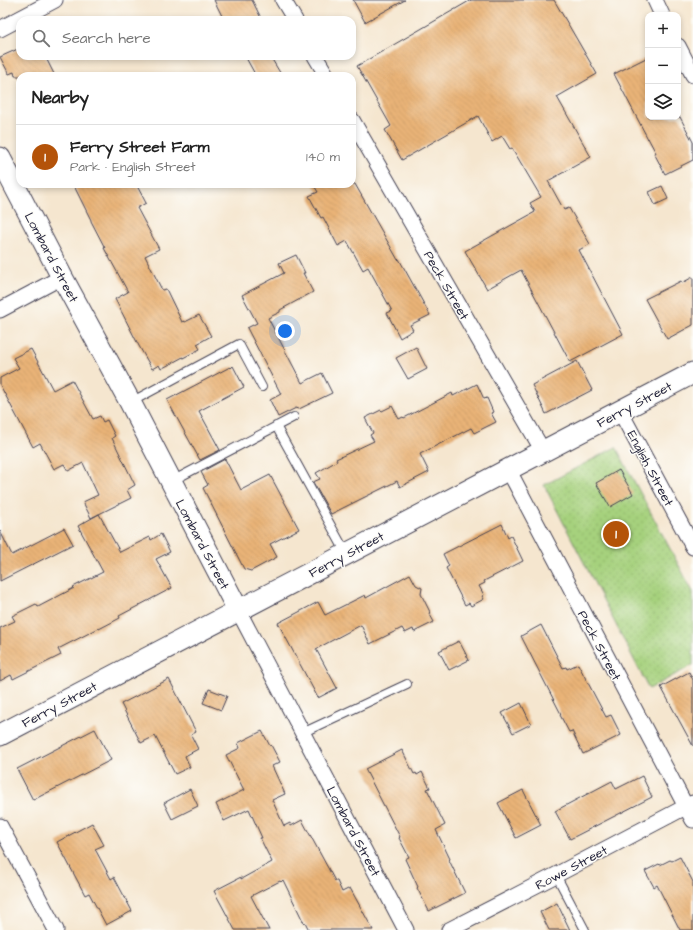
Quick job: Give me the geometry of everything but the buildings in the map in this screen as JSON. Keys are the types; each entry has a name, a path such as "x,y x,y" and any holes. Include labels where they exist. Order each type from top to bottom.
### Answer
{"main road":[{"name":"Lombard Street","path":"0,158 62,277 130,402 238,610"},
{"name":"Ferry Street","path":"0,735 693,373"}],"street":[{"path":"26,16 56,0"},
{"path":"283,0 293,16"},
{"path":"655,0 661,12"},
{"path":"0,30 16,21"},
{"path":"679,48 693,75"},
{"path":"317,60 325,72"},
{"name":"Peck Street","path":"356,127 543,451"},
{"path":"0,310 62,277"},
{"name":"English Street","path":"620,411 693,547"},
{"name":"Peck Street","path":"508,469 689,804 693,820"},
{"name":"Lombard Street","path":"238,610 406,930"},
{"name":"Rowe Street","path":"449,930 689,804"},
{"path":"0,826 56,930"}],"lane":[{"path":"130,402 240,344 262,386"},
{"path":"171,481 294,417"},
{"path":"276,426 346,553"},
{"path":"302,733 407,684"},
{"path":"556,875 585,930"}],"green space":[{"path":"616,447 693,592 693,665 649,689 544,485"}],"place":[{"name":"Ferry Street Farm","path":"616,534"}]}
